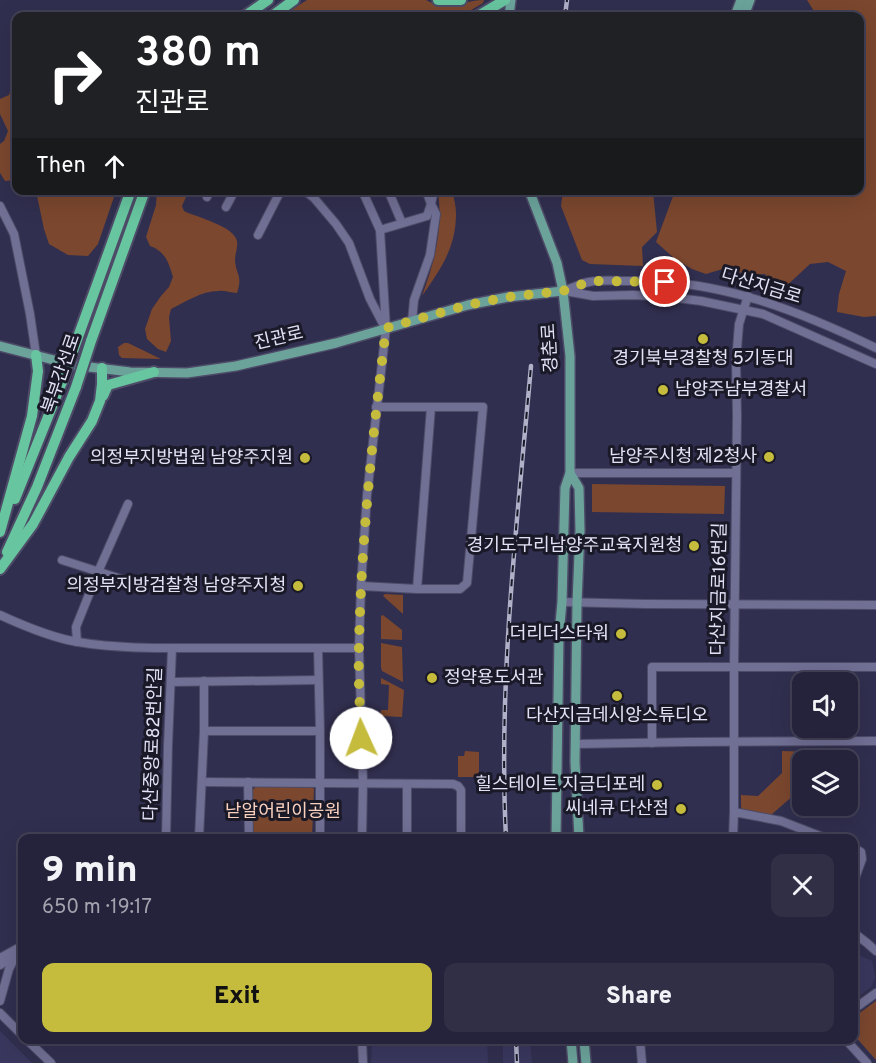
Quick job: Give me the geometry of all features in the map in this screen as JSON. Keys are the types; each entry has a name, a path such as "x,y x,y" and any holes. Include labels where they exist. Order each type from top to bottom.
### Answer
{"highway":[{"path":"251,12 268,0"},
{"path":"278,12 294,0"},
{"path":"438,0 461,0"},
{"path":"485,12 505,0"},
{"name":"북부간선로","path":"0,532 28,471 129,195"},
{"name":"북부간선로","path":"0,567 37,487 76,387 143,195"},
{"path":"0,532 32,416 38,371 36,355"},
{"path":"100,402 102,369"},
{"path":"0,567 33,524 69,457 92,421 108,385 154,372"}],"main road":[{"name":"경춘로","path":"531,195 557,263 563,291 570,356 570,473 565,488 559,635 556,834"},
{"name":"진관로","path":"0,346 73,365 130,372 187,373 236,366 336,343 468,305 508,297 563,291"},
{"name":"경춘로","path":"570,473 579,488 575,762 579,834"},
{"path":"571,1044 573,1063"},
{"path":"584,1044 586,1063"}],"street":[{"path":"226,207 232,195"},
{"path":"258,235 278,195"},
{"path":"310,195 336,224 349,243 370,299 386,328"},
{"path":"362,834 359,648 361,586 367,495 386,328 380,230 364,195"},
{"path":"390,195 402,224"},
{"path":"412,321 414,300 430,255 436,214 428,195"},
{"path":"380,230 427,216 433,195"},
{"path":"0,206 14,234 36,355"},
{"name":"다산지금로","path":"563,291 591,281 639,280 706,286 768,302 876,348"},
{"name":"다산지금로","path":"563,291 593,296 669,297 743,309 763,314 876,364"},
{"name":"다산지금로16번길","path":"733,834 736,361 739,324 748,296"},
{"path":"361,586 417,589 460,588 467,583 483,407 376,407"},
{"path":"417,589 431,407"},
{"path":"570,473 736,473"},
{"path":"77,642 76,627 128,504"},
{"path":"62,560 136,584"},
{"path":"562,602 876,605"},
{"name":"다산중앙로82번안길","path":"0,615 17,623 77,642 172,648 166,834"},
{"path":"172,648 359,648"},
{"path":"318,648 320,834"},
{"path":"652,742 652,667 876,667"},
{"path":"172,682 318,680"},
{"path":"199,834 204,681"},
{"path":"204,731 320,731"},
{"path":"576,744 876,741"},
{"path":"202,782 453,784 461,790 461,834"},
{"path":"248,782 249,834"},
{"path":"407,784 407,834"},
{"path":"734,812 781,821 815,834"},
{"path":"858,851 861,852 862,859 858,870"},
{"path":"858,936 876,951"},
{"path":"0,957 18,948"},
{"path":"0,965 18,956"},
{"path":"0,1001 9,969 18,956"},
{"path":"858,1006 876,993"},
{"path":"0,1013 18,1031"},
{"path":"31,1044 51,1063"},
{"path":"363,1044 363,1063"},
{"path":"640,1044 642,1063"},
{"path":"850,1044 867,1063"}],"shaded area":[{"path":"858,955 872,961 875,977 871,987 858,997"},
{"path":"0,1031 32,1063 0,1063"},
{"path":"487,1044 488,1063 371,1063 372,1045"},
{"path":"503,1044 530,1044 532,1063 503,1063"}],"green space":[{"path":"307,0 426,0 446,5 484,0 483,3 468,12 288,12"},
{"path":"807,0 876,0 876,316 864,317 837,312 839,294 846,271 828,262 810,264 782,290 774,286 765,274 745,275 729,267 706,274 692,269 675,259 656,242 674,195 864,195 864,12 814,12"},
{"path":"12,85 12,180 5,181 0,173 0,144 4,141 8,131 0,114 0,99 9,95"},
{"path":"37,195 115,195 98,244 88,256 68,255 49,244"},
{"path":"157,195 185,195 182,206 184,211 222,226 237,241 235,260 239,287 237,293 212,291 171,309 169,317 171,341 166,352 158,349 147,339 145,329 152,309 169,287 173,277 166,258 150,246 146,237"},
{"path":"438,195 453,195 456,208 453,238 446,258 422,296 437,245"},
{"path":"562,195 653,195 657,232 642,247 643,266 590,264 582,260 561,206"},
{"path":"124,343 161,359 122,358 118,347"},
{"path":"592,484 725,486 724,514 592,512"},
{"path":"385,594 403,595 403,614 383,596"},
{"path":"383,615 402,630 402,640 381,639 381,616"},
{"path":"381,643 402,647 403,682 382,671"},
{"path":"381,678 404,690 402,717 380,716 381,710 388,710 389,685 381,684"},
{"path":"465,751 479,752 479,777 458,777 458,756 464,756"},
{"path":"782,751 792,751 792,797 771,815 744,812 741,807 741,795 758,796 782,773"},
{"name":"낟알어린이공원","path":"256,786 311,786 314,789 312,834 253,834 253,790"},
{"path":"876,1001 876,1060 858,1040 858,1014"}],"railway":[{"path":"566,12 567,0"},
{"path":"506,834 505,720 510,602 531,366"},
{"path":"516,1044 517,1063"}],"place":[{"name":"경기북부경찰청 5기동대","path":"703,339"},
{"name":"남양주남부경찰서","path":"663,390"},
{"name":"남양주시청 제2청사","path":"769,457"},
{"name":"의정부지방법원 남양주지원","path":"305,458"},
{"name":"경기도구리남양주교육지원청","path":"694,546"},
{"name":"의정부지방검찰청 남양주지청","path":"298,586"},
{"name":"더리더스타워","path":"621,634"},
{"name":"정약용도서관","path":"432,678"},
{"name":"다산지금데시앙스튜디오","path":"617,696"},
{"name":"힐스테이트 지금디포레","path":"657,785"},
{"name":"씨네큐 다산점","path":"681,809"}],"route":[{"path":"361,738 359,648 363,542 386,328 468,305 508,297 563,291 591,281 665,282"}]}
